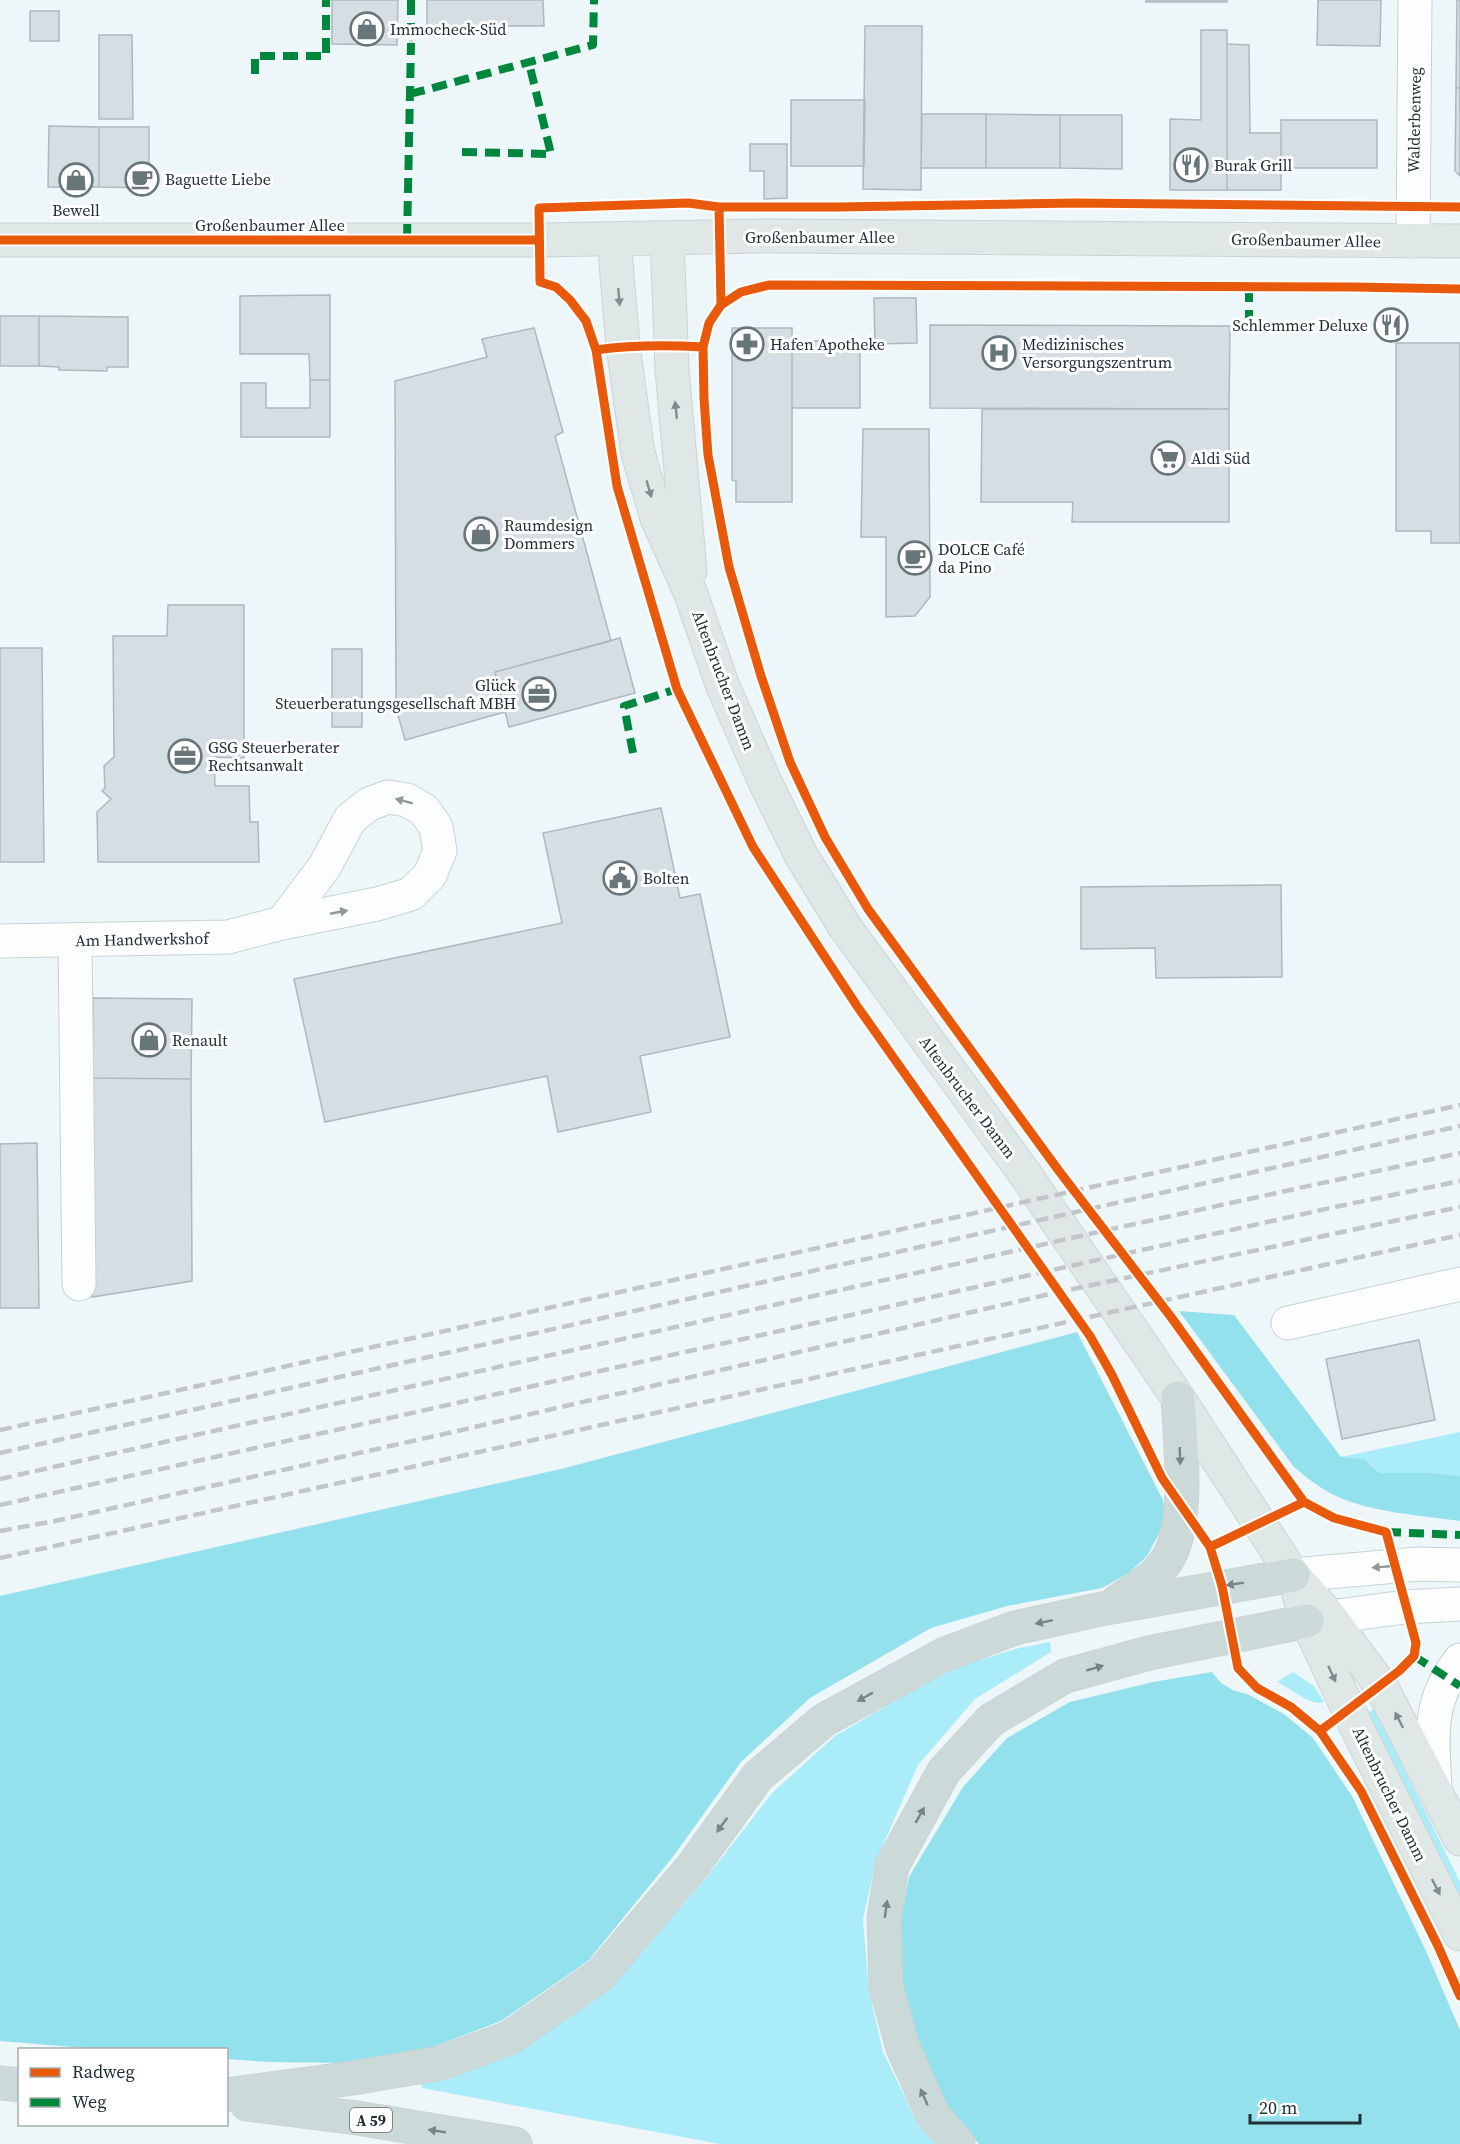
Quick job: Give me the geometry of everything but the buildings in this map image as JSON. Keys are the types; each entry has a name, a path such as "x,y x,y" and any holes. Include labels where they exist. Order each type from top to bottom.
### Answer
{"highway":[{"path":"1106,1608 1144,1586 1166,1561 1178,1532 1182,1488 1178,1398"},
{"path":"228,2095 353,2078 441,2063 509,2038 600,1975 692,1867 758,1776 824,1720 943,1655 1015,1628 1106,1608 1293,1575"},
{"path":"958,2144 933,2115 903,2048 886,1987 884,1918 892,1866 944,1771 991,1720 1065,1676 1149,1653 1319,1619"},
{"path":"0,2083 18,2085"},
{"name":"A 59","path":"228,2101 357,2118 515,2144"}],"main road":[{"name":"Großenbaumer Allee","path":"0,240 614,239 793,236 1460,241"},
{"name":"Altenbrucher Damm","path":"667,238 672,370 691,594"},
{"name":"Altenbrucher Damm","path":"614,239 623,346 638,453 657,518 691,594 722,684 765,782 801,855 845,927 1025,1174 1178,1398 1293,1575 1319,1619 1360,1734 1460,1934"},
{"name":"Altenbrucher Damm","path":"1319,1619 1381,1686 1460,1839"}],"street":[{"name":"Walderbenweg","path":"1413,241 1415,0"},
{"name":"Am Handwerkshof","path":"0,941 228,937 282,923 377,904 411,894 430,875 440,851 436,826 424,810 407,800 388,797 369,804 350,819 325,866 282,923"},
{"path":"75,940 79,1284"},
{"path":"1288,1323 1460,1284"},
{"path":"1293,1575 1419,1564 1460,1565"},
{"path":"1319,1619 1405,1606 1460,1604"},
{"path":"1435,1790 1432,1736 1436,1703 1446,1678 1460,1660"}],"path":[{"path":"411,25 411,43"}],"shaded area":[{"path":"1179,1311 1234,1315 1341,1457 1364,1459 1380,1473 1432,1473 1460,1476 1460,1521 1397,1513 1350,1502 1309,1479 1294,1467"},
{"path":"1077,1332 1163,1500 1165,1512 1162,1528 1147,1556 1129,1573 1102,1588 1007,1606 931,1628 810,1698 741,1762 672,1858 588,1961 501,2021 433,2047 352,2063 228,2059 228,2048 85,2048 0,2041 0,1596 565,1468"},
{"path":"1460,1432 1460,1476 1432,1473 1380,1473 1370,1463 1341,1457"},
{"path":"1050,1642 1051,1652 975,1699 918,1765 876,1861 863,1919 869,1991 883,2052 919,2126 935,2144 720,2144 422,2088 421,2082 520,2050 609,1990 706,1878 773,1792 835,1736 948,1670 1015,1649"},
{"path":"1212,1672 1221,1683 1284,1714 1313,1738 1352,1796 1426,1951 1460,2030 1460,2144 979,2144 946,2107 916,2045 903,1988 900,1924 909,1877 963,1787 1007,1738 1070,1702 1153,1682"},
{"path":"1293,1672 1314,1686 1324,1702 1313,1702 1277,1682"},
{"path":"1374,1708 1460,1882 1460,1902 1368,1714"}],"railway":[{"path":"0,1430 1460,1105"},
{"path":"0,1453 1460,1126"},
{"path":"0,1479 1460,1153"},
{"path":"0,1505 1330,1208 1460,1181"},
{"path":"0,1531 55,1521 453,1432 1050,1294 1460,1207"},
{"path":"0,1558 1460,1235"}],"marked path":[{"path":"255,74 255,56 326,56 326,0"},
{"path":"411,0 411,25"},
{"path":"410,94 593,45 594,0"},
{"path":"407,239 411,43"},
{"path":"462,152 551,154 529,63"},
{"path":"1249,287 1249,318"},
{"path":"633,753 624,706 677,689"},
{"path":"1386,1532 1460,1535"},
{"path":"1414,1656 1460,1686"}],"cycle path":[{"path":"1210,1547 1162,1478 1112,1375 1090,1336 857,1006 753,847 677,689 617,486 596,350 586,321 570,300 556,287 540,282 539,208 688,203 719,207 1075,203 1460,207"},
{"path":"719,207 721,305 709,323 703,347 708,455 729,567 761,676 790,762 825,837 868,909 1059,1171 1171,1317 1304,1502"},
{"path":"0,240 539,240"},
{"path":"721,305 741,292 769,285 1460,289"},
{"path":"596,350 649,346 703,347"},
{"path":"1320,1731 1399,1671 1414,1656 1416,1643 1386,1532 1334,1518 1304,1502 1210,1547 1222,1586 1238,1668 1257,1688 1291,1707 1320,1731 1361,1791 1438,1946 1460,1996"}],"place":[{"name":"Immocheck-Süd","path":"367,29"},
{"name":"Burak Grill","path":"1191,165"},
{"name":"Baguette Liebe","path":"142,179"},
{"name":"Bewell","path":"76,180"},
{"name":"Schlemmer Deluxe","path":"1391,325"},
{"name":"Hafen Apotheke","path":"747,344"},
{"name":"Medizinisches Versorgungszentrum","path":"999,353"},
{"name":"Aldi Süd","path":"1168,458"},
{"name":"Raumdesign Dommers","path":"481,534"},
{"name":"DOLCE Café da Pino","path":"915,558"},
{"name":"Glück Steuerberatungsgesellschaft MBH","path":"539,694"},
{"name":"GSG Steuerberater Rechtsanwalt","path":"185,756"},
{"name":"Bolten","path":"620,878"},
{"name":"Renault","path":"149,1040"}]}
